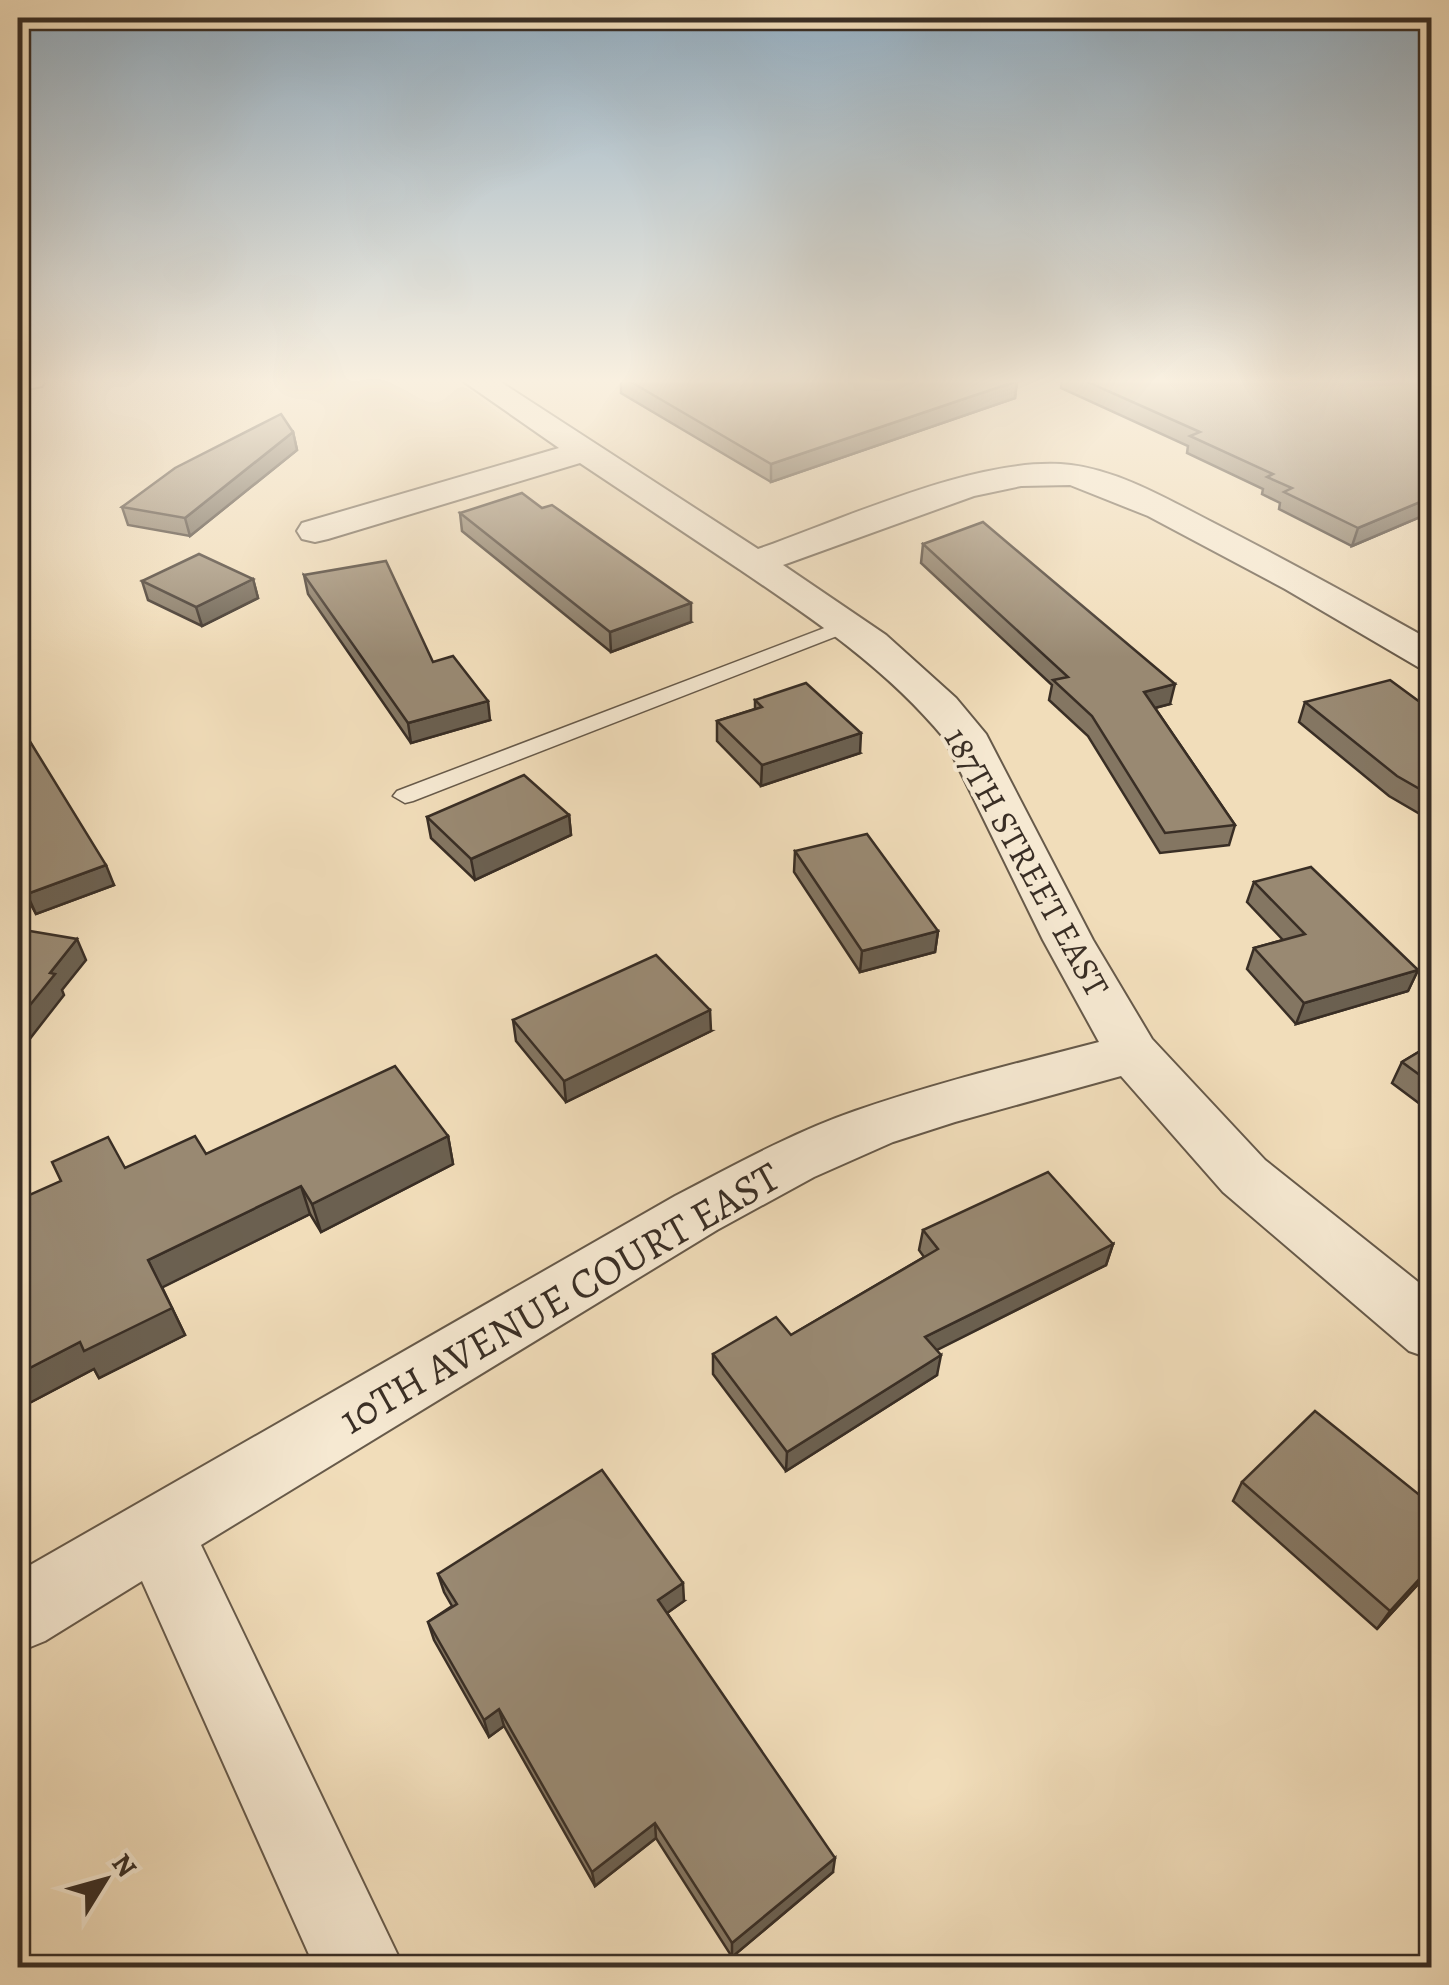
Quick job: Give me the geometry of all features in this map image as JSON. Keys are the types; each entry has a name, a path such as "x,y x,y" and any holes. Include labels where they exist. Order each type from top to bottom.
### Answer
{"street":[{"path":"315,530 514,472"},
{"name":"187TH STREET EAST","path":"616,472 848,625 941,707 964,734 1068,940 1133,1053 1244,1176 1432,1331"},
{"path":"753,563 964,488 1021,476 1071,475 1098,482 1160,509 1298,581 1432,658"},
{"name":"10TH AVENUE COURT EAST","path":"18,1614 696,1213 794,1161 947,1103 1133,1053"},
{"path":"157,1532 360,1968"}],"lane":[{"path":"405,796 848,625"}],"building":[{"path":"170,472 243,472 185,518 122,507"},
{"path":"1268,472 1432,472 1432,497 1358,528 1284,492 1292,488 1267,477 1273,474"},
{"path":"522,493 542,508 552,505 691,603 610,632 460,513"},
{"path":"983,522 1175,684 1144,692 1235,825 1165,833 1092,716 1053,680 1068,677 923,544"},
{"path":"199,554 253,579 196,607 142,581"},
{"path":"386,561 433,662 453,656 488,701 408,723 304,575"},
{"path":"1390,680 1432,711 1432,796 1397,776 1305,702"},
{"path":"806,683 861,733 762,765 717,721 762,707 755,700"},
{"path":"18,722 106,865 27,894 18,876"},
{"path":"524,775 569,815 471,859 427,817"},
{"path":"867,834 938,931 862,951 795,851"},
{"path":"1311,867 1418,970 1304,1003 1254,948 1305,934 1254,882"},
{"path":"18,929 77,939 18,1020"},
{"path":"656,955 710,1010 564,1081 513,1020"},
{"path":"1432,1044 1432,1084 1402,1062"},
{"path":"395,1066 448,1136 312,1204 301,1186 148,1260 172,1308 84,1351 80,1342 18,1374 18,1200 61,1181 52,1162 108,1137 125,1168 195,1136 206,1154"},
{"path":"1048,1172 1113,1244 925,1337 941,1355 787,1452 713,1354 776,1317 791,1335 938,1249 923,1230"},
{"path":"1315,1411 1432,1505 1432,1565 1390,1611 1242,1482"},
{"path":"602,1470 683,1583 658,1600 835,1858 732,1943 655,1823 592,1872 499,1709 484,1720 428,1622 457,1604 438,1574"},
{"path":"953,1958 960,1968 943,1968"}]}
